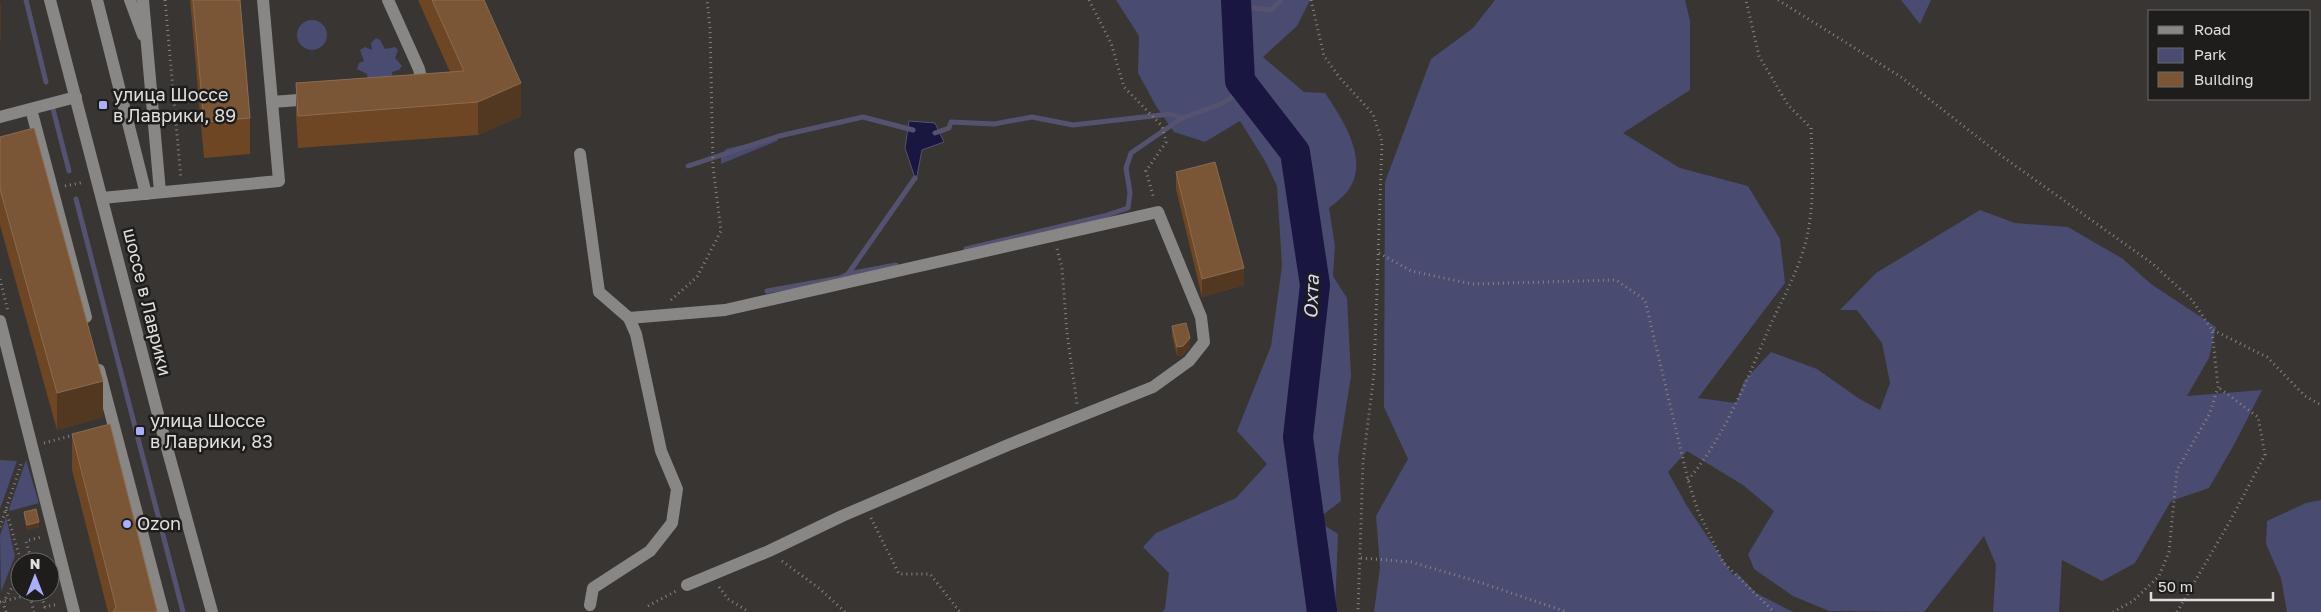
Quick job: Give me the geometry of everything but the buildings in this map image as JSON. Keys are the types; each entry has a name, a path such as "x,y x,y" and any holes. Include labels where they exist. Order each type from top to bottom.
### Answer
{"street":[{"name":"шоссе в Лаврики","path":"50,0 212,612"},
{"path":"97,0 146,194"},
{"path":"130,0 134,15 147,44"},
{"path":"143,0 160,192"},
{"path":"102,198 279,182 263,0"},
{"path":"388,0 421,78 417,86 409,90 400,91"},
{"path":"0,117 76,97"},
{"path":"272,102 321,98"},
{"path":"32,109 89,330"},
{"path":"580,154 599,292 629,318 636,334 660,451 677,489 672,523 650,551 593,588 590,605"},
{"path":"629,318 725,310 1158,212 1201,317 1204,342 1189,361 1154,387 865,506 769,551 687,585"},
{"path":"0,321 3,347 74,612"},
{"path":"96,358 163,612"}],"path":[{"path":"165,0 182,190"},
{"path":"654,316 697,277 722,231 713,167 710,28 707,0"},
{"path":"1089,0 1111,43 1124,87 1162,126 1166,142 1146,171 1158,212"},
{"path":"1311,0 1324,56 1340,78 1374,114 1382,142 1374,374 1363,462 1358,612"},
{"path":"1688,480 1704,460 1736,403 1784,295 1798,270 1810,220 1812,184 1811,128 1788,105 1759,56 1746,0"},
{"path":"1778,0 1900,77 2003,157 2153,264 2192,300 2212,330 2218,387 2210,413 2177,470 2169,552 2159,576 2133,601 2113,612"},
{"path":"53,189 89,180"},
{"path":"1054,235 1062,268 1067,333 1079,417"},
{"path":"1379,253 1411,271 1472,284 1616,280 1645,300 1688,480 1698,511 1723,562 1774,612"},
{"path":"2212,330 2266,357 2305,396 2321,405"},
{"path":"2177,612 2229,523 2265,455 2258,417 2218,387"},
{"path":"0,527 24,455 30,447 78,434"},
{"path":"865,506 898,574 930,574 960,612"},
{"path":"6,509 18,552"},
{"path":"29,552 26,541 53,534"},
{"path":"769,551 820,589 845,612"},
{"path":"1361,558 1411,562 1480,582 1567,612"},
{"path":"711,575 728,599 748,612"},
{"path":"648,606 687,585"},
{"path":"6,612 2,602 10,589"},
{"path":"43,602 45,608 63,603"}],"green space":[{"path":"1116,0 1310,0 1297,26 1263,57 1304,92 1325,93 1346,128 1355,154 1354,180 1347,192 1329,208 1335,246 1333,276 1347,298 1351,376 1338,458 1341,501 1316,520 1338,534 1335,612 1162,612 1165,609 1169,573 1143,547 1156,533 1236,498 1267,464 1237,431 1271,346 1282,266 1277,186 1265,161 1240,121 1205,142 1174,132 1156,106 1138,73 1139,36"},
{"path":"1495,0 1685,0 1690,21 1690,90 1623,133 1680,168 1748,186 1780,239 1785,283 1698,398 1736,403 1744,381 1771,352 1817,369 1858,398 1880,410 1890,383 1882,343 1857,310 1840,310 1876,273 1980,210 2015,223 2068,227 2123,259 2151,284 2216,327 2209,358 2187,396 2262,390 2209,488 2171,501 2135,563 2102,581 2062,560 2059,612 1993,612 1996,565 1984,536 1924,612 1829,611 1793,596 1754,569 1748,554 1774,511 1743,485 1687,451 1668,472 1687,506 1733,575 1737,573 1756,593 1793,612 1374,612 1380,567 1376,516 1408,459 1384,407 1385,182 1431,59 1473,28"},
{"path":"1901,0 1931,0 1920,24"},
{"path":"312,20 323,24 327,35 323,46 312,50 301,46 297,35 301,24"},
{"path":"376,38 380,40 385,49 395,47 398,50 395,58 402,66 399,70 392,72 393,80 368,81 367,74 357,69 359,63 364,61 360,50 365,47 372,50 371,43"},
{"path":"779,136 777,141 721,164 721,156 726,149"},
{"path":"0,460 17,461 0,509"},
{"path":"26,460 39,503 10,511 9,509"},
{"path":"2321,500 2321,612 2287,612 2281,578 2266,544 2267,521 2306,503"},
{"path":"6,517 14,552 10,552 10,569 1,592 0,536"}],"shaded area":[{"path":"909,121 935,123 944,142 922,150 916,181 905,148"}],"waterway":[{"path":"26,0 46,82"},
{"name":"Охта","path":"1236,0 1240,81 1295,152 1315,285 1298,437 1322,612"},
{"path":"1241,0 1244,7 1271,10 1281,0"},
{"path":"966,249 1104,216 1128,208 1130,193 1126,168 1131,153 1182,118 1221,104 1246,88"},
{"path":"53,109 69,171"},
{"path":"935,133 949,128 951,122 994,124 1032,117 1073,125 1170,114 1182,118"},
{"path":"688,166 779,136 863,117 913,130"},
{"path":"767,291 840,278 848,274 915,178"},
{"path":"76,199 183,612"},
{"path":"848,274 896,265"}],"place":[{"name":"улица Шоссе в Лаврики, 89","path":"103,105"},
{"name":"улица Шоссе в Лаврики, 83","path":"140,431"},
{"name":"Ozon","path":"127,524"}]}
